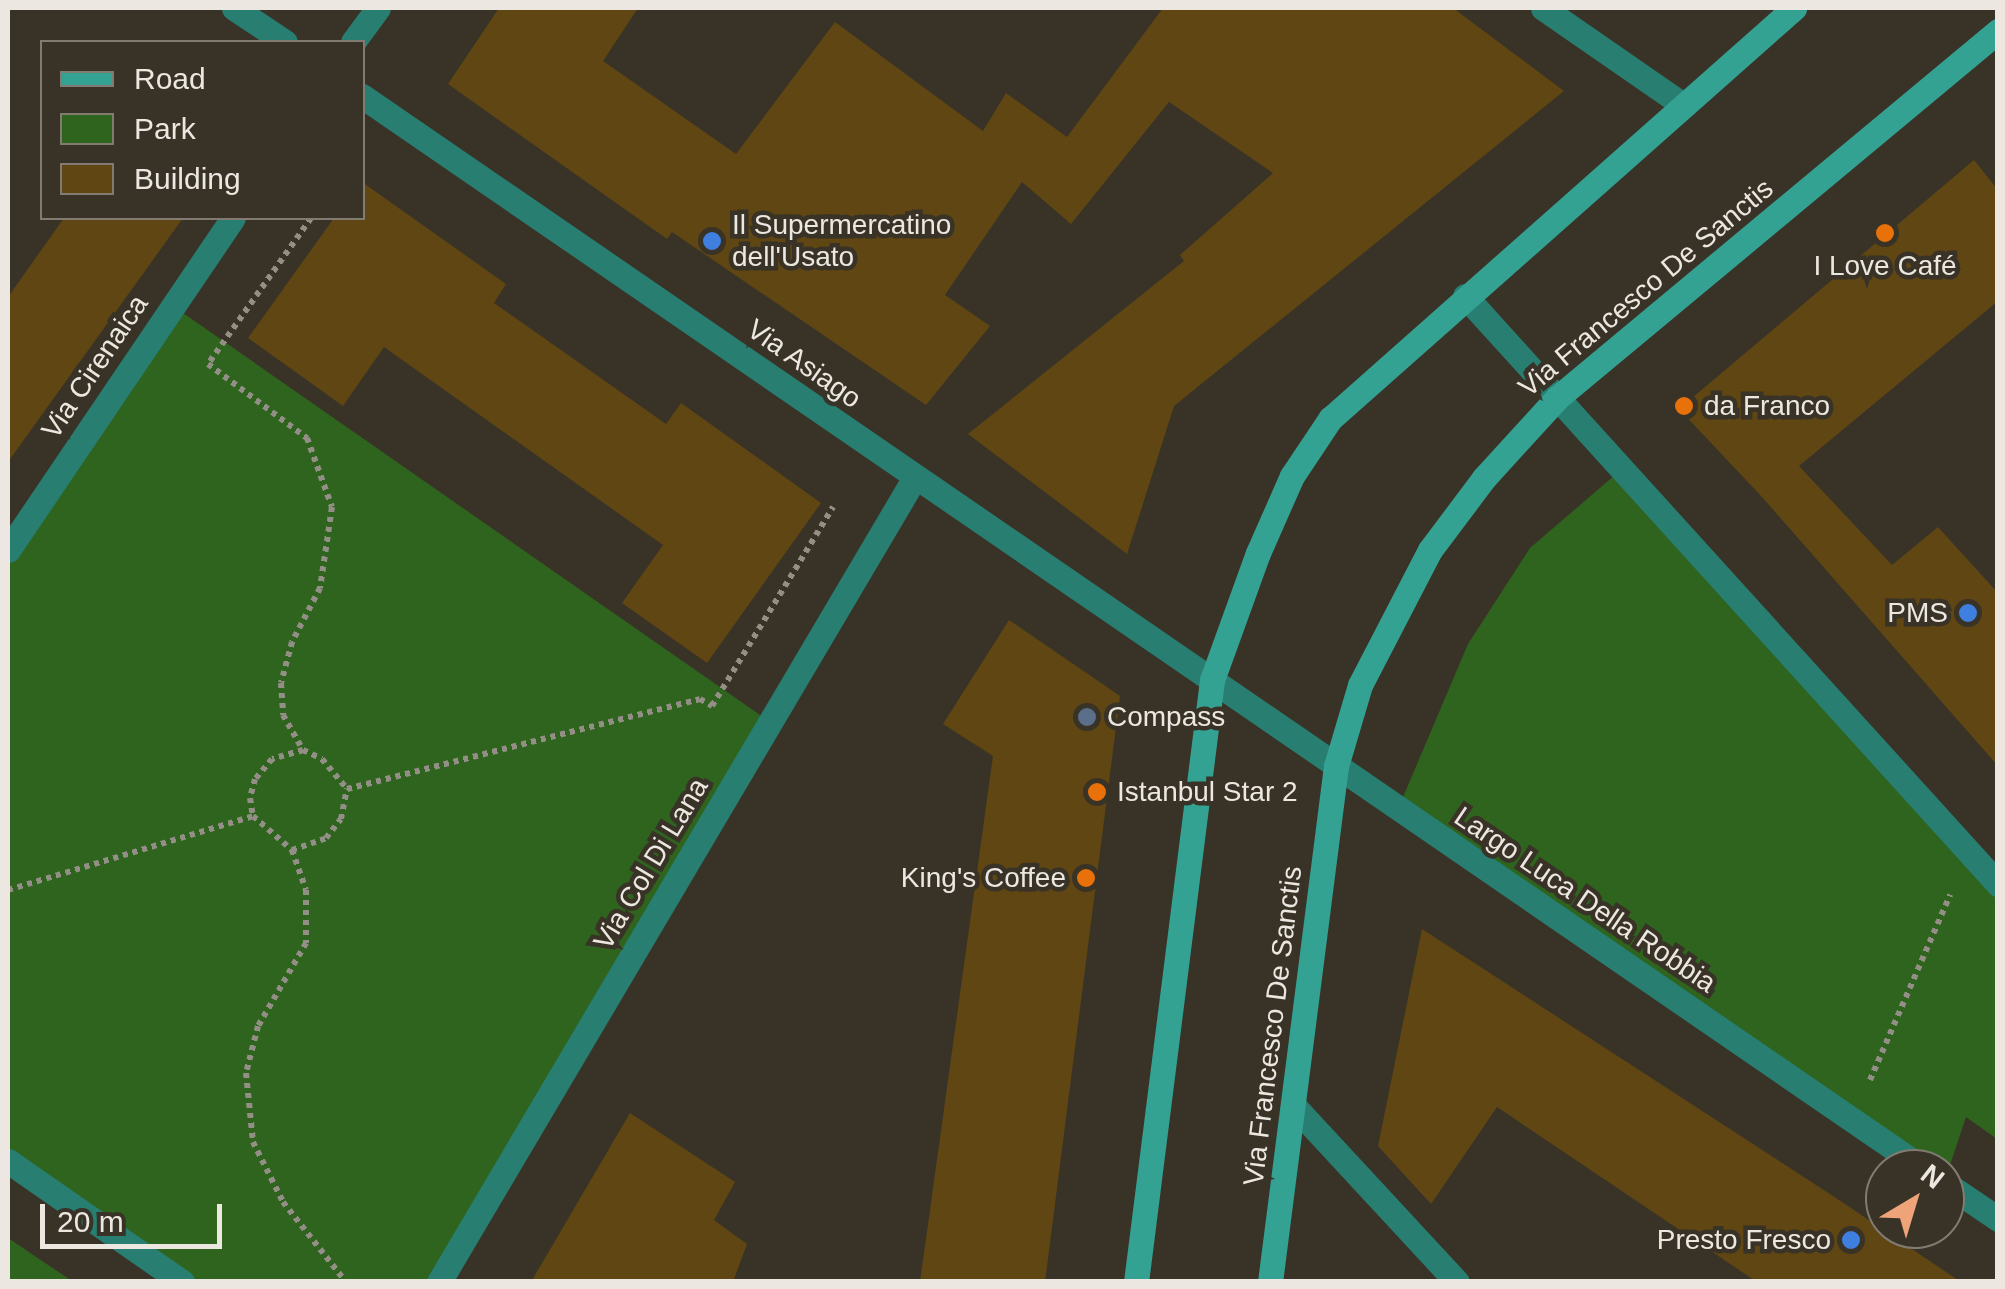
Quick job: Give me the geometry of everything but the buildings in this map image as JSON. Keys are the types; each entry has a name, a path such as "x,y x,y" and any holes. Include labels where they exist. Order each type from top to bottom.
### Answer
{"main road":[{"path":"1136,1282 1212,680 1258,554 1292,476 1330,419 1794,8"},
{"name":"Via Francesco De Sanctis","path":"1270,1282 1336,766 1360,685 1430,550 1484,478 1558,398 1998,31"}],"street":[{"path":"234,8 282,40"},
{"path":"354,40 378,8"},
{"path":"1543,8 1683,105"},
{"name":"Via Asiago","path":"365,98 1212,680"},
{"name":"Via Cirenaica","path":"8,550 232,220"},
{"path":"1465,296 1998,884"},
{"name":"Via Col Di Lana","path":"438,1282 915,477"},
{"name":"Largo Luca Della Robbia","path":"1212,680 1896,1149"},
{"path":"1293,1105 1457,1282"},
{"path":"8,1161 182,1282"},
{"path":"1965,1197 1998,1219"}],"path":[{"path":"310,220 208,364 307,438 332,507 320,588 292,642 281,682 283,715 303,750 322,760 347,790"},
{"path":"347,790 700,699 712,706 833,507"},
{"path":"303,750 272,759 256,779 250,798 253,816 292,850 306,890 306,943 258,1026 246,1073 253,1142 283,1202 346,1282"},
{"path":"292,850 326,838 341,820 347,790"},
{"path":"8,890 253,816"},
{"path":"1853,1119 1969,852"}],"green space":[{"path":"173,306 770,722 439,1281 182,1281 8,1161 8,550"},
{"path":"1622,469 1997,884 1997,1139 1966,1117 1955,1149 1895,1149 1398,809 1468,644 1530,548"},
{"path":"8,1238 72,1281 8,1281"}],"place":[{"name":"I Love Café","path":"1885,233"},
{"name":"Il Supermercatino dell'Usato","path":"712,241"},
{"name":"da Franco","path":"1684,406"},
{"name":"PMS","path":"1968,613"},
{"name":"Compass","path":"1087,717"},
{"name":"Istanbul Star 2","path":"1097,792"},
{"name":"King's Coffee","path":"1086,878"},
{"name":"Presto Fresco","path":"1851,1240"}]}
